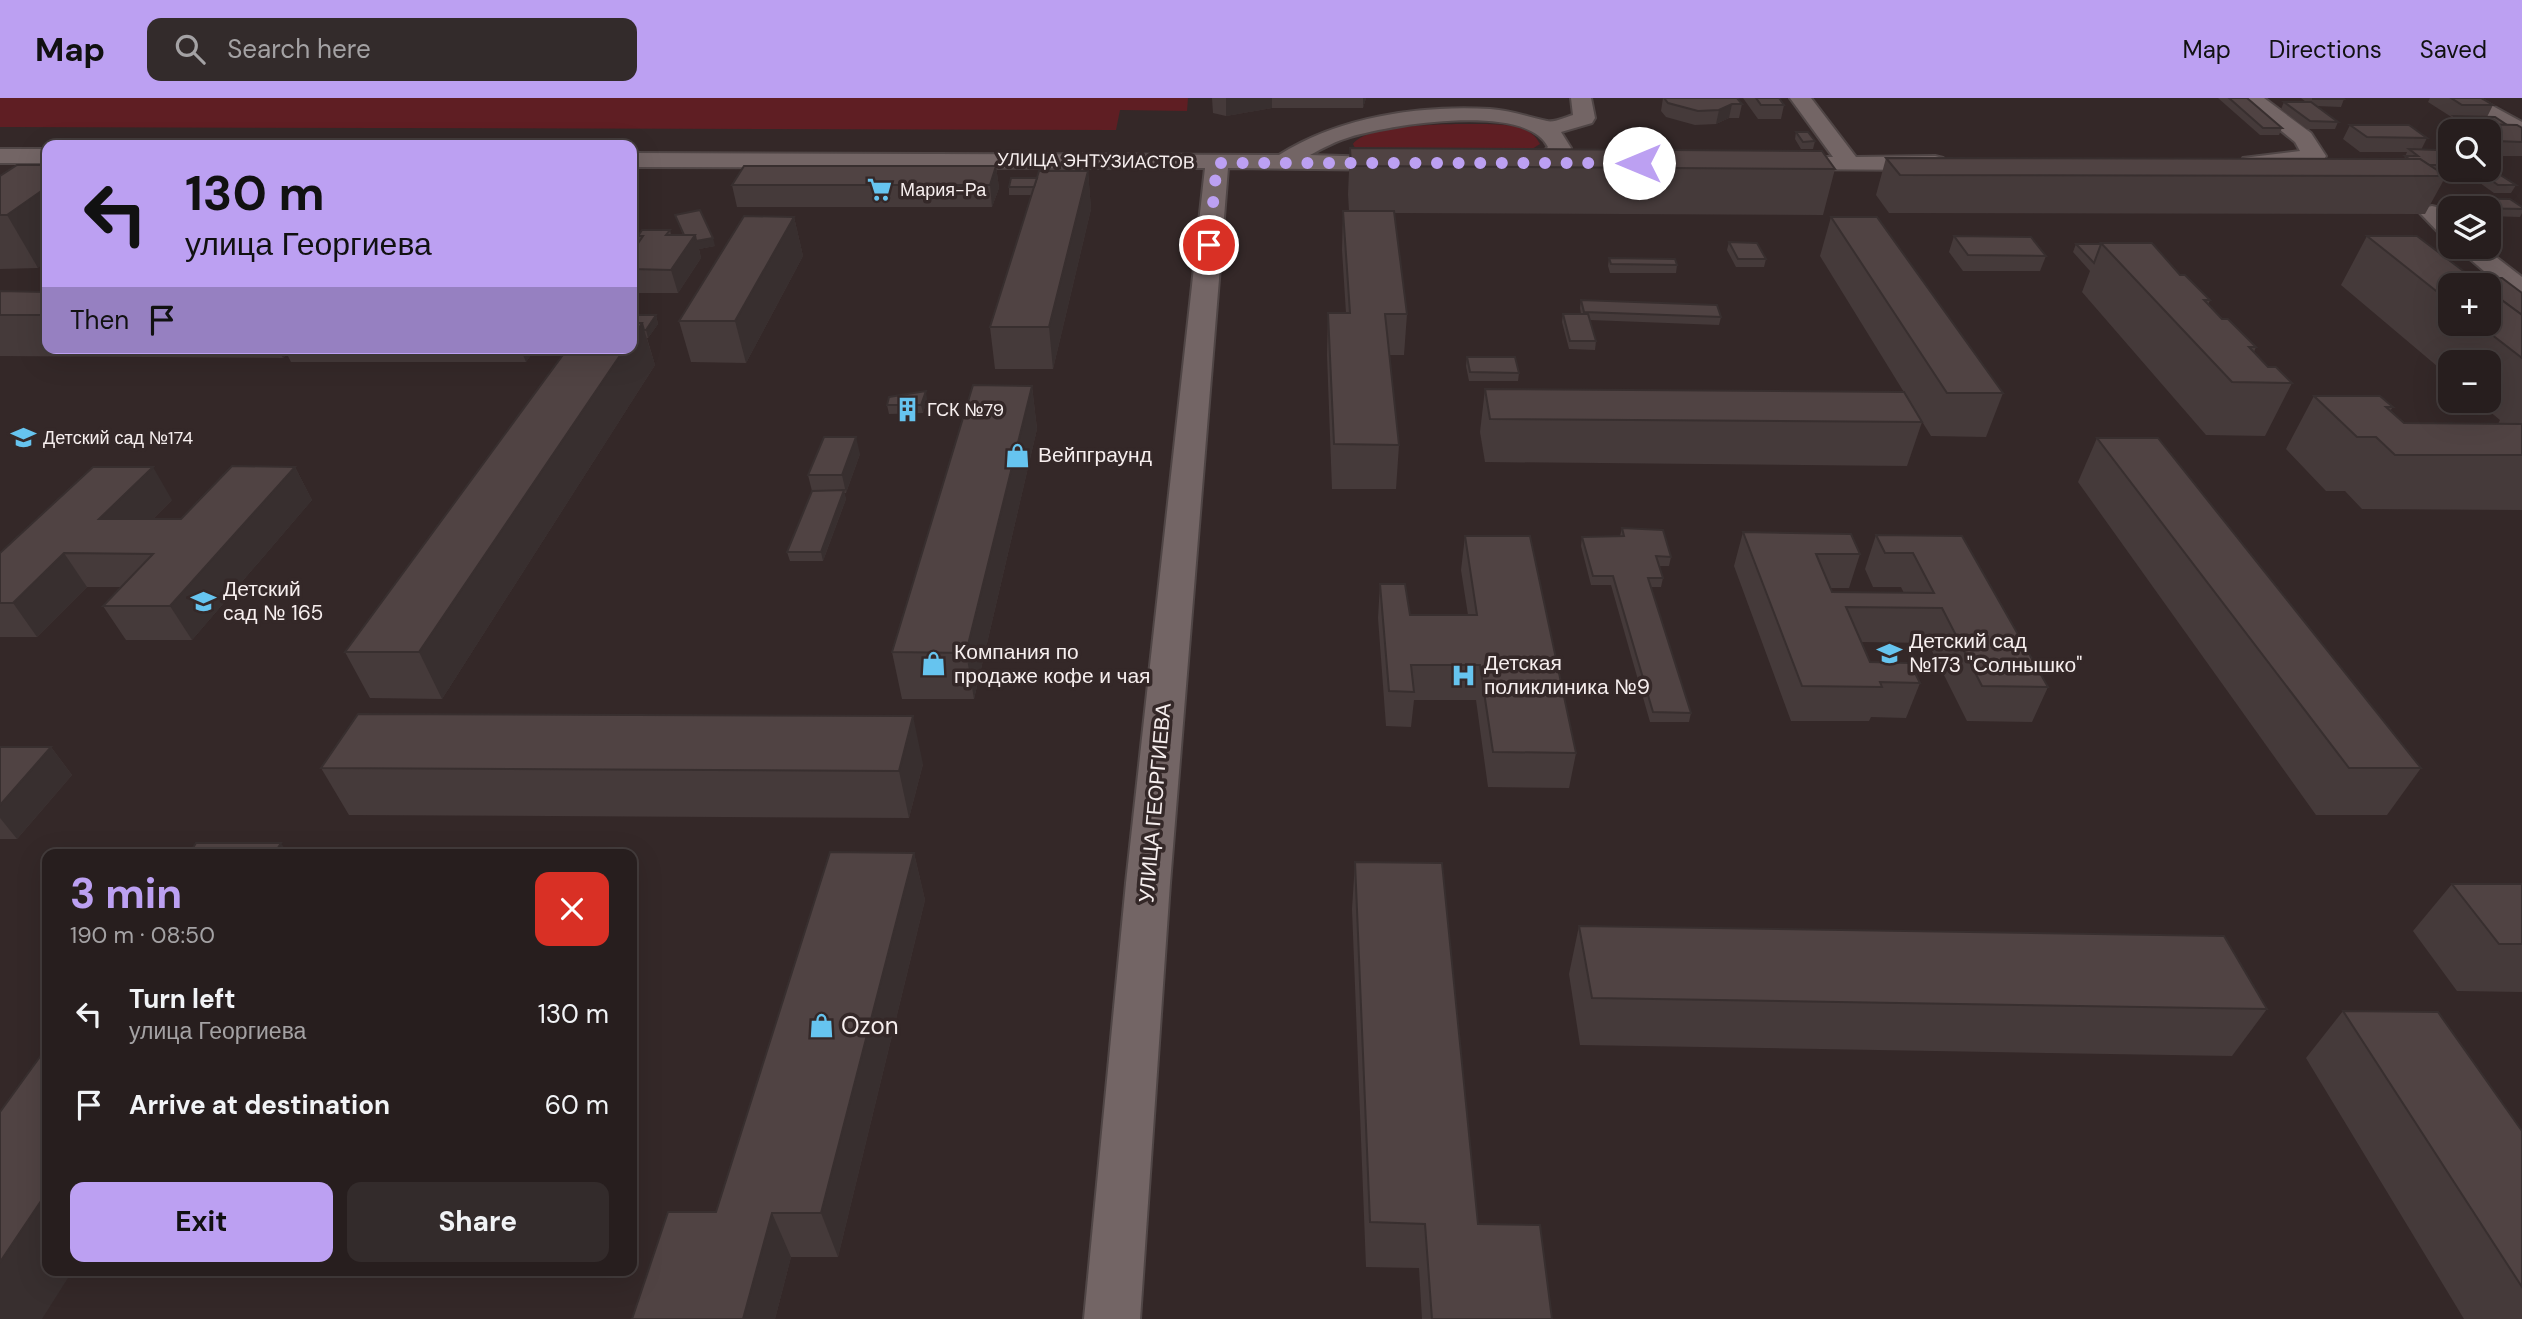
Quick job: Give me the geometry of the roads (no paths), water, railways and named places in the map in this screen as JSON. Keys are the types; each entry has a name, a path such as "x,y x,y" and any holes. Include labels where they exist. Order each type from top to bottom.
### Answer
{"street":[{"path":"1546,130 1584,118 1581,98"},
{"path":"1800,98 1850,164"},
{"path":"2234,163 2286,161 2315,156 2303,138 2252,98"},
{"path":"2463,98 2522,131"},
{"path":"1280,163 1396,109 1498,117 1534,123 1555,135 1560,148 1543,163"},
{"path":"0,156 42,156"},
{"name":"УЛИЦА ЭНТУЗИАСТОВ","path":"637,160 1420,163"},
{"name":"УЛИЦА ГЕОРГИЕВА","path":"1112,1319 1148,883 1217,163"},
{"path":"1516,163 1579,163"},
{"path":"1749,164 1952,163"},
{"path":"2432,212 2438,218"},
{"path":"2501,255 2522,257"},
{"path":"2482,259 2522,290"}],"place":[{"name":"Мария-Ра","path":"880,190"},
{"name":"ГСК №79","path":"907,410"},
{"name":"Детский сад №174","path":"23,438"},
{"name":"Вейпграунд","path":"1018,455"},
{"name":"Детский сад № 165","path":"203,601"},
{"name":"Детский сад №173 \"Солнышко\"","path":"1889,653"},
{"name":"Компания по продаже кофе и чая","path":"934,664"},
{"name":"Детская поликлиника №9","path":"1464,675"},
{"name":"Ozon","path":"821,1025"}]}
